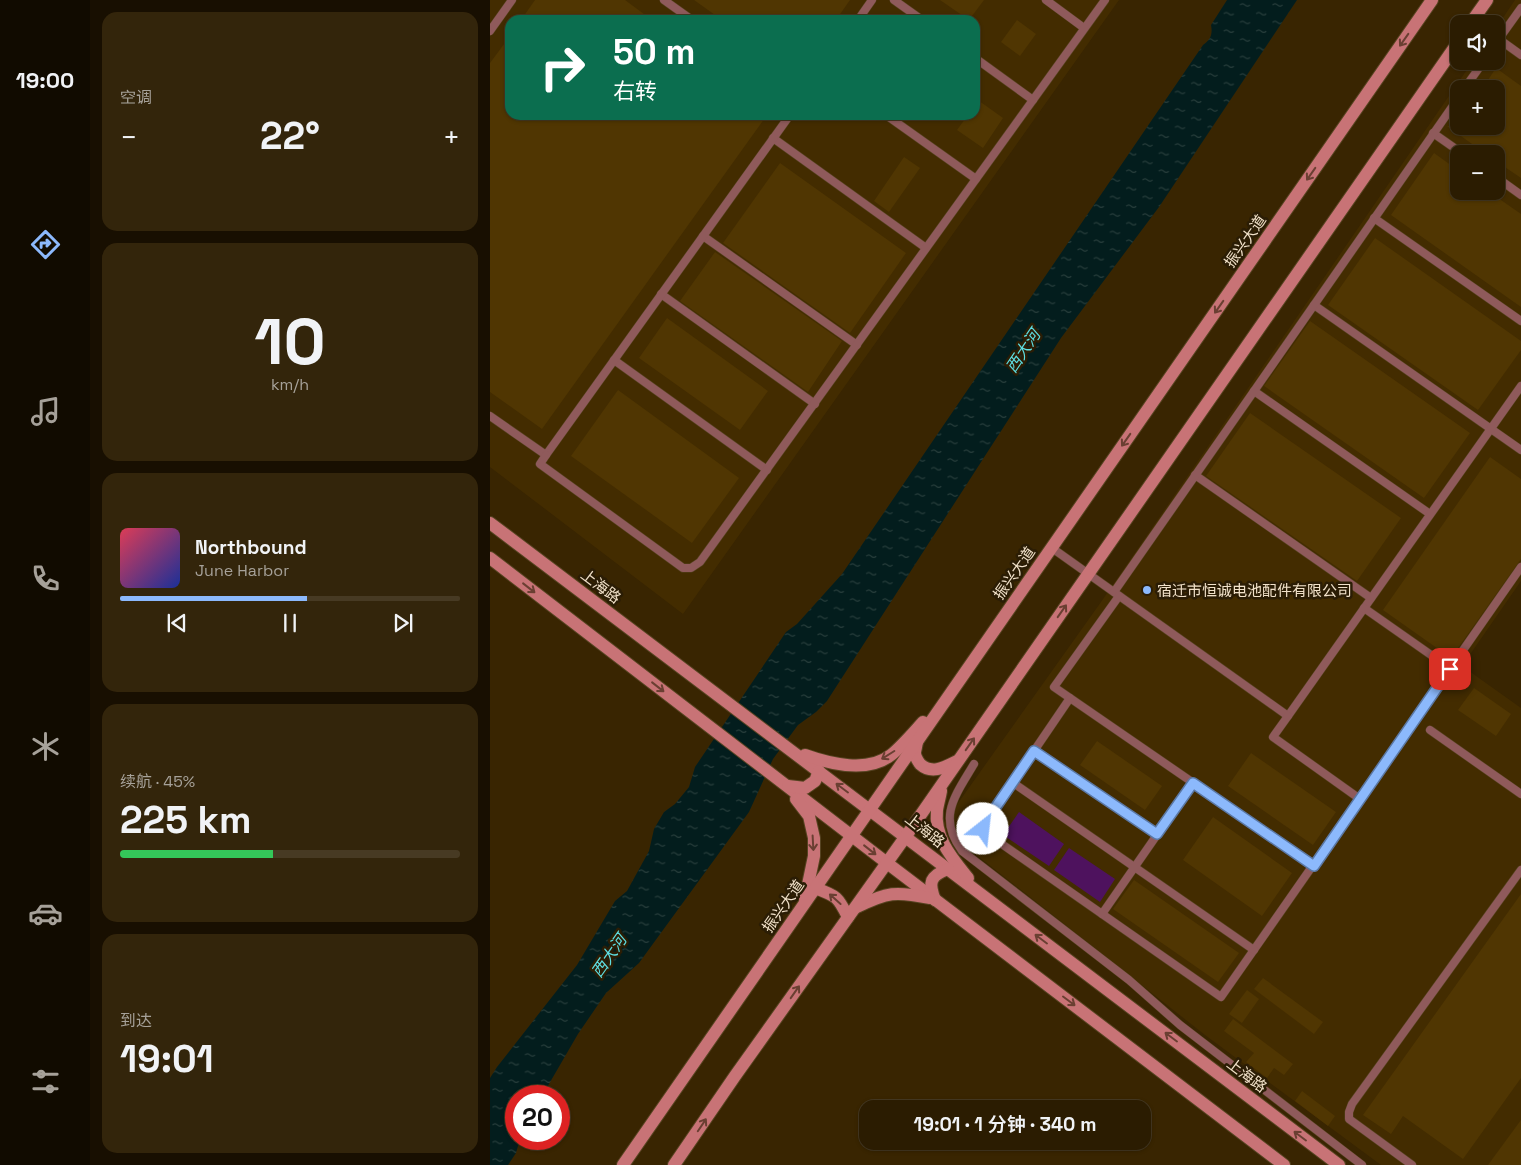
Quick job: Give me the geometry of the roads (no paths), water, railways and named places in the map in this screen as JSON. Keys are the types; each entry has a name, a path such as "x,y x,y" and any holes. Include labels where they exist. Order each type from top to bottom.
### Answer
{"main road":[{"name":"振兴大道","path":"623,1165 1432,0"},
{"path":"1479,15 1487,0"},
{"path":"674,1165 906,836 1450,54"},
{"name":"上海路","path":"490,523 1339,1165"},
{"path":"490,558 851,836 1284,1165"},
{"path":"791,750 837,764 855,766 874,762 890,756 948,697"},
{"path":"917,741 915,754 918,761 925,768 932,770 942,768 958,760"},
{"path":"786,786 805,788 815,781 819,771"},
{"path":"943,783 937,811 938,831 947,852 981,894"},
{"path":"786,786 809,816 814,838 814,856 803,905"},
{"path":"935,900 930,887 933,879 938,873 948,869"},
{"path":"815,888 834,895 851,913"},
{"path":"851,913 873,899 889,894 906,893 935,900"}],"lane":[{"path":"490,31 512,0"},
{"path":"664,0 685,15"},
{"path":"862,15 872,0"},
{"path":"894,0 915,15"},
{"path":"1046,0 1084,28"},
{"path":"786,120 540,464 683,568 691,568 700,562 706,554 1105,0"},
{"path":"1505,29 1521,8"},
{"path":"1505,45 1521,55"},
{"path":"980,62 1033,100"},
{"path":"1314,866 1054,687 1195,475 1450,109"},
{"path":"893,120 976,179"},
{"path":"1433,133 1450,145"},
{"path":"773,138 926,248"},
{"path":"1505,183 1521,195"},
{"path":"1374,218 1521,321"},
{"path":"703,236 857,345"},
{"path":"661,294 815,404"},
{"path":"1314,305 1521,450"},
{"path":"614,360 768,470"},
{"path":"1360,799 1273,737 1521,386"},
{"path":"1254,391 1430,514"},
{"path":"490,416 546,455"},
{"path":"1195,475 1371,598"},
{"path":"1052,548 1288,716"},
{"path":"1070,698 1012,782 983,829 986,833 1222,997 1521,567"},
{"path":"1364,608 1450,669"},
{"path":"1430,730 1521,794"},
{"path":"1034,751 1157,834"},
{"path":"974,764 958,792 950,812 949,824 962,852 1129,980 1180,1025 1362,1165"},
{"path":"1012,782 1254,950"},
{"path":"1102,914 1193,783"},
{"path":"1412,1165 1349,1119 1349,1112 1352,1104 1521,870"}],"water":[{"name":"西大河","path":"1227,0 1297,0 1159,207 1061,338 827,701 798,725 773,759 749,812 639,963 606,993 578,1034 548,1085 505,1085 505,1150 517,1150 508,1165 490,1165 490,1078 577,965 615,901 627,891 649,851 654,829 664,812 675,804 689,787 695,767 786,632 797,624 842,574 1203,45 1209,39 1212,32 1211,25"}],"place":[{"name":"宿迁市恒诚电池配件有限公司","path":"1147,590"}]}
